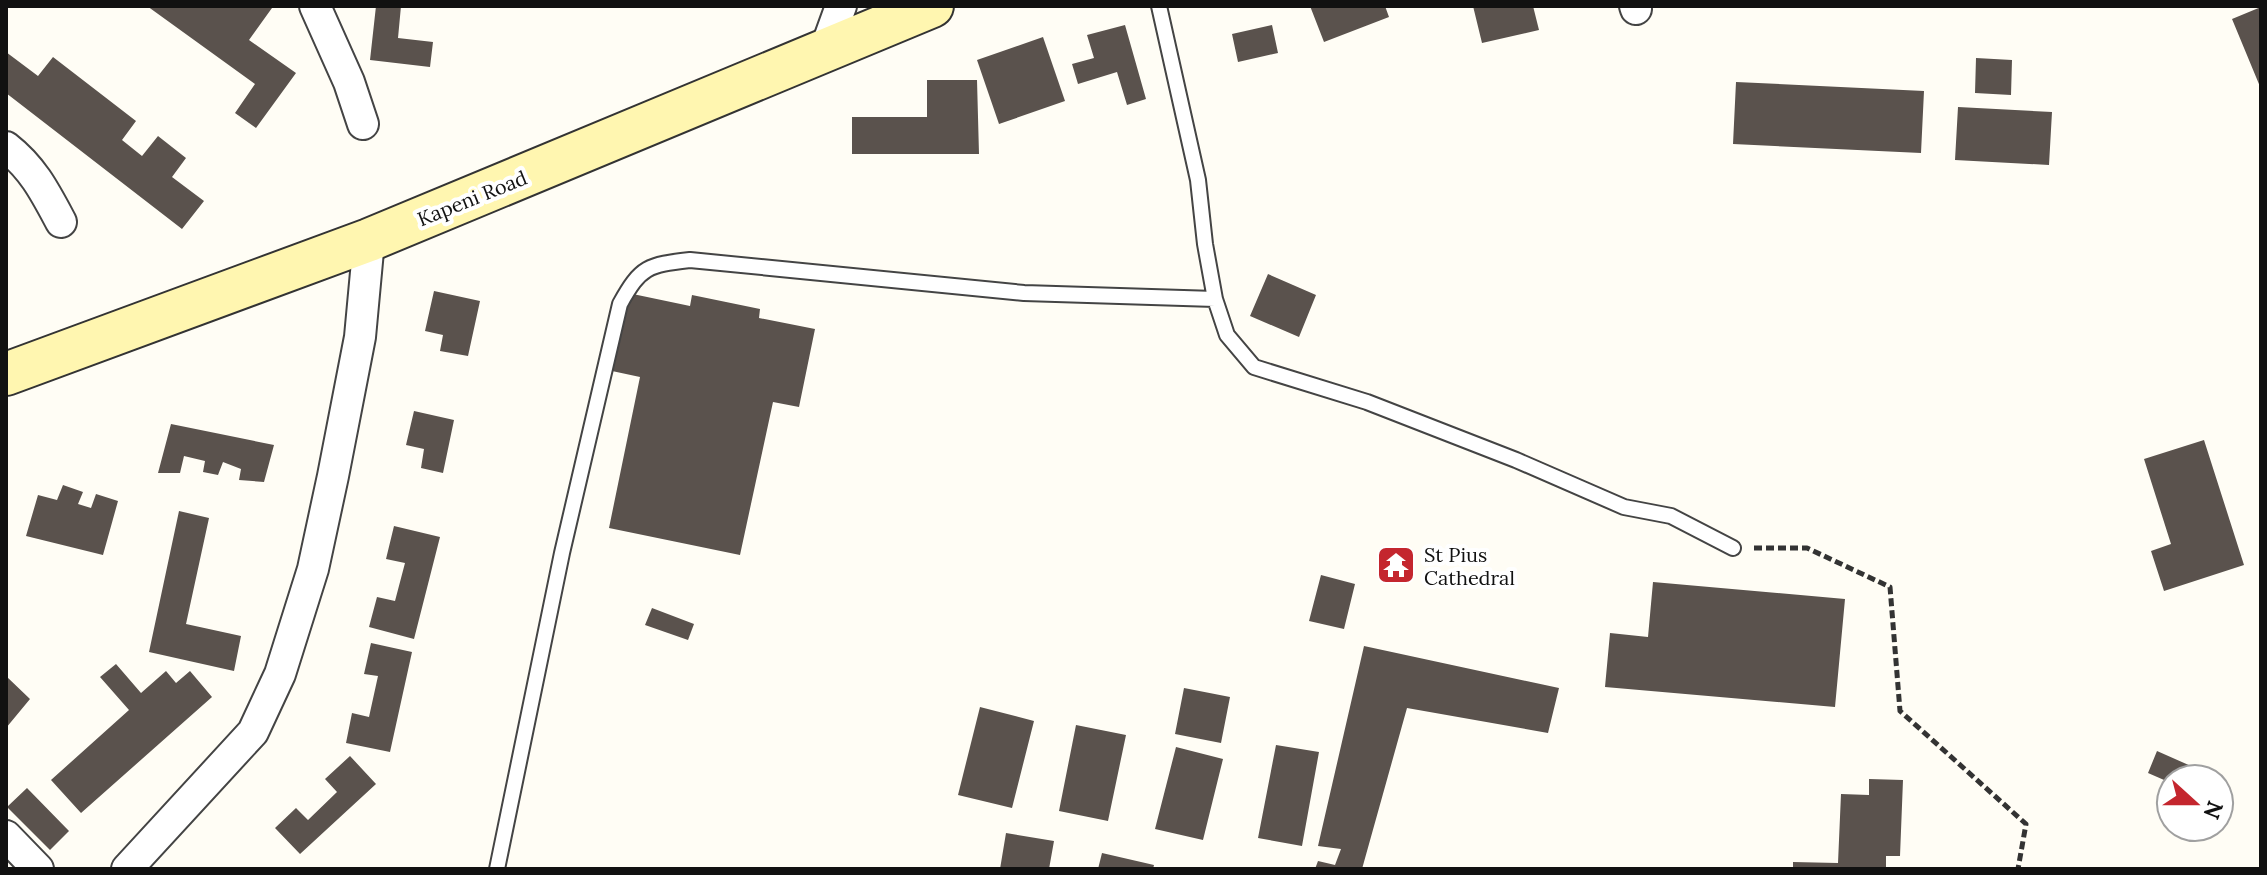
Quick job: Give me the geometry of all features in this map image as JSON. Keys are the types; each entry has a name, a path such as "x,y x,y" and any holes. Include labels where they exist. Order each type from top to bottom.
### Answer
{"main road":[{"name":"Kapeni Road","path":"6,374 369,240 932,6"}],"street":[{"path":"315,6 349,82 363,124"},
{"path":"824,53 841,6"},
{"path":"6,147 24,161 38,178 61,222"},
{"path":"127,869 253,732 280,674 313,569 333,476 360,337 369,240"},
{"path":"6,836 38,869"}],"lane":[{"path":"1159,6 1198,180 1215,299 1227,335 1254,367 1367,402 1516,460 1624,507 1671,516 1733,548"},
{"path":"497,869 562,553 598,397 620,304 635,278 657,264 690,260 1024,293 1215,299"}],"path":[{"path":"1733,548 1807,548 1890,587 1900,711 2026,824 2018,869"}],"building":[{"path":"147,6 272,8 249,40 296,73 256,128 235,113 255,84"},
{"path":"376,6 401,6 398,38 433,42 430,67 370,60"},
{"path":"1310,6 1385,6 1389,17 1324,42"},
{"path":"1473,6 1533,6 1539,30 1482,43"},
{"path":"2261,7 2261,89 2232,19"},
{"path":"1125,25 1146,99 1127,105 1117,72 1078,84 1072,64 1094,58 1087,35"},
{"path":"1272,25 1278,53 1238,62 1232,34"},
{"path":"1043,37 1065,101 999,124 977,60"},
{"path":"6,52 38,76 53,57 136,121 122,140 142,156 158,136 186,158 172,177 204,201 182,229 6,93"},
{"path":"1976,58 2012,60 2011,95 1975,93"},
{"path":"927,80 977,80 979,154 852,154 852,117 927,117"},
{"path":"1736,82 1924,91 1921,153 1733,144"},
{"path":"1958,107 2052,112 2049,165 1955,160"},
{"path":"1268,274 1316,295 1299,337 1250,316"},
{"path":"434,291 480,301 468,356 440,351 443,335 425,331"},
{"path":"628,293 690,306 692,295 760,309 759,318 815,329 799,407 773,402 740,555 609,528 640,377 612,371"},
{"path":"414,411 454,420 443,473 421,468 424,449 406,445"},
{"path":"171,424 274,445 264,482 239,480 241,469 223,462 218,475 203,472 205,461 184,456 180,473 158,473"},
{"path":"2204,440 2244,565 2164,591 2151,551 2171,544 2144,459"},
{"path":"63,485 83,492 78,504 91,508 96,494 118,501 103,555 26,536 38,495 57,500"},
{"path":"179,511 209,518 186,624 241,636 234,671 149,652"},
{"path":"394,526 440,537 414,639 369,627 377,597 395,601 405,563 386,559"},
{"path":"1321,575 1355,584 1344,629 1309,621"},
{"path":"1653,582 1845,599 1835,707 1605,687 1610,633 1648,637"},
{"path":"652,608 694,624 688,640 645,625"},
{"path":"371,643 412,652 390,752 346,743 352,713 369,717 378,676 364,674"},
{"path":"1364,646 1559,688 1548,733 1407,708 1362,869 1315,869 1318,861 1335,865 1341,849 1318,846"},
{"path":"116,664 141,693 166,671 176,683 190,671 212,697 81,813 51,780 129,710 100,677"},
{"path":"6,676 30,699 6,728"},
{"path":"1184,688 1230,697 1221,743 1175,734"},
{"path":"980,707 1034,721 1012,808 958,795"},
{"path":"1076,725 1126,735 1108,821 1059,811"},
{"path":"1276,745 1319,752 1302,846 1258,838"},
{"path":"1176,747 1223,759 1203,840 1155,829"},
{"path":"2157,751 2184,763 2155,763 2155,776 2148,773"},
{"path":"350,756 376,784 300,854 275,828 296,808 308,820 337,792 325,779"},
{"path":"1869,779 1903,780 1900,856 1886,856 1886,869 1793,869 1793,862 1838,863 1841,794 1869,795"},
{"path":"27,788 69,831 50,850 7,807"},
{"path":"1006,833 1054,841 1049,869 1000,869"},
{"path":"1102,853 1154,865 1153,869 1098,869"}],"place":[{"name":"St Pius Cathedral","path":"1396,565"}]}
